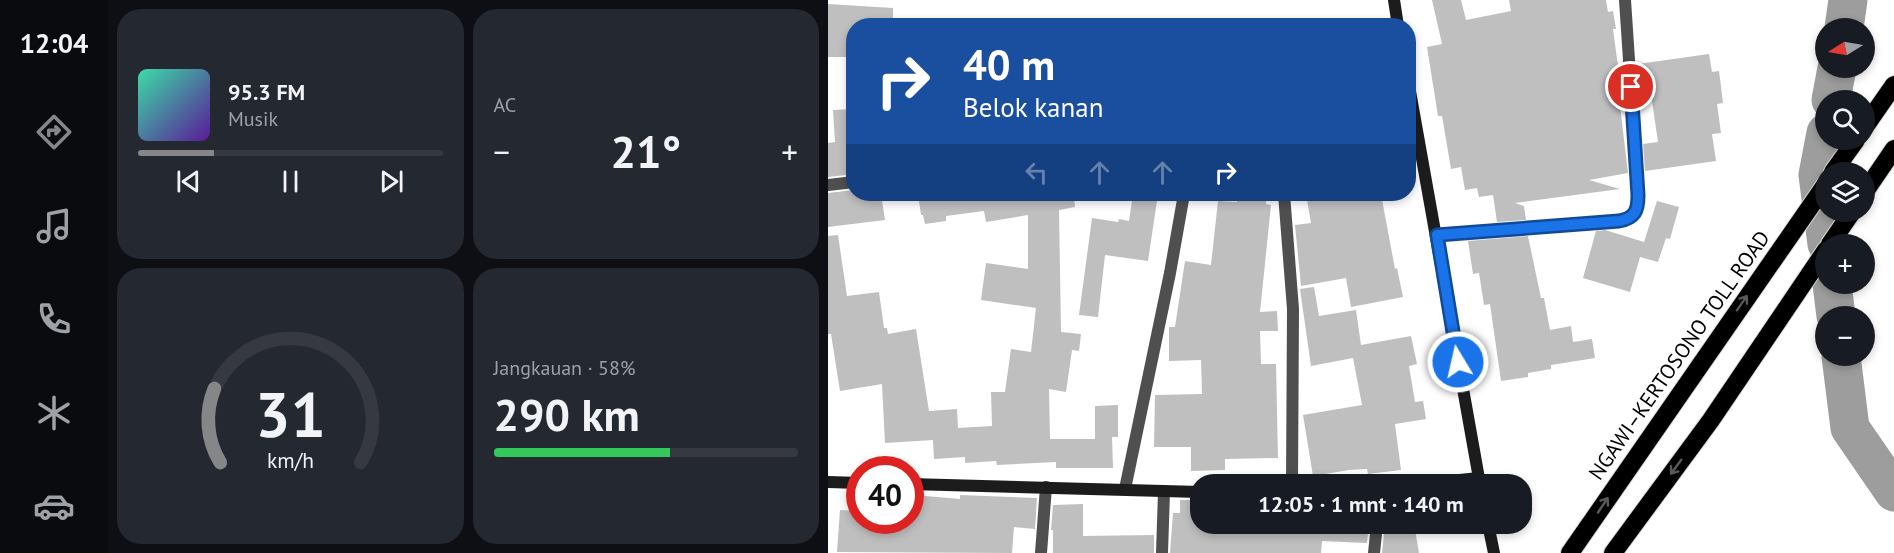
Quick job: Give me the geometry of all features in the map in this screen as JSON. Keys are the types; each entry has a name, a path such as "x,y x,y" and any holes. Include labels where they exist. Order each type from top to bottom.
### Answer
{"highway":[{"path":"1875,112 1894,85"},
{"path":"1875,177 1894,149"},
{"name":"NGAWI–KERTOSONO TOLL ROAD","path":"1570,553 1815,200"},
{"path":"1613,553 1735,384 1815,266"}],"street":[{"path":"1394,0 1397,18"},
{"path":"1437,235 1619,221 1630,219 1634,215 1638,195 1625,0"},
{"path":"1416,123 1479,474"},
{"path":"828,185 846,183"},
{"path":"1125,489 1183,201"},
{"path":"1285,201 1293,309 1292,474"},
{"path":"828,482 846,483"},
{"path":"924,484 1190,492"},
{"path":"1041,553 1046,487"},
{"path":"1162,553 1164,492"},
{"path":"1374,553 1376,534"},
{"path":"1490,534 1494,553"}],"building":[{"path":"1432,0 1461,0 1466,20 1511,11 1509,0 1606,0 1608,12 1613,11 1618,66 1621,66 1624,105 1620,106 1628,173 1589,180 1620,189 1515,203 1524,206 1526,220 1497,222 1493,195 1479,197 1477,188 1465,190 1461,167 1451,169 1442,116 1438,116 1427,47 1442,44"},
{"path":"828,4 893,8 893,18 846,18 846,57 828,57"},
{"path":"1709,54 1712,72 1719,71 1723,103 1717,104 1721,133 1712,134 1716,161 1645,171 1643,144 1658,142 1652,101 1640,103 1638,64"},
{"path":"846,109 846,175 828,177 828,143 835,142 833,110"},
{"path":"846,191 846,201 882,201 885,220 828,227 828,193"},
{"path":"919,201 1074,201 1075,207 1059,210 1061,332 1081,334 1079,351 1072,350 1066,392 1049,389 1050,439 1095,439 1095,406 1118,405 1118,437 1112,437 1113,468 1056,468 1056,462 997,465 996,461 965,463 965,457 934,459 933,440 885,443 882,384 840,391 831,334 828,334 828,236 838,235 847,296 879,292 884,328 887,328 888,334 916,329 929,411 957,409 958,428 992,426 991,392 1005,392 1011,349 1031,352 1036,308 981,300 986,263 1028,269 1028,215 986,222 984,211 946,216 946,221 925,224 923,215 921,215"},
{"path":"1132,201 1157,201 1148,261 1105,255 1098,317 1079,315 1092,218 1118,222 1119,219 1129,221"},
{"path":"1218,201 1266,201 1266,204 1271,205 1260,312 1277,311 1278,331 1260,331 1261,364 1276,364 1278,458 1225,459 1225,470 1191,471 1191,447 1154,447 1155,395 1202,394 1201,360 1169,361 1169,327 1175,327 1185,261 1211,265"},
{"path":"1307,201 1382,201 1395,269 1397,268 1403,297 1351,307 1346,278 1301,286 1295,225 1311,223"},
{"path":"1657,201 1679,207 1670,239 1666,238 1658,262 1640,257 1630,292 1583,278 1596,231 1605,230 1644,242"},
{"path":"1528,236 1550,330 1571,326 1573,342 1592,339 1595,358 1551,365 1551,369 1528,373 1528,377 1501,381 1490,304 1484,305 1479,273 1473,274 1468,241"},
{"path":"1314,287 1319,316 1356,310 1361,345 1411,336 1417,364 1409,366 1415,402 1423,401 1426,419 1395,424 1401,470 1368,474 1367,469 1313,474 1303,415 1362,405 1353,358 1311,366 1300,289"},
{"path":"960,495 1037,498 1035,529 1014,527 1012,553 837,552 840,510 846,510 846,534 924,534 924,496 960,499"},
{"path":"1180,500 1190,500 1190,534 1368,534 1367,543 1322,541 1321,553 1170,553 1173,513 1180,513"},
{"path":"1083,504 1083,536 1154,535 1154,553 1053,553 1053,530 1051,530 1053,505"},
{"path":"1384,534 1416,534 1419,553 1382,553"}],"waterway":[{"path":"1845,18 1848,0"},
{"path":"1833,90 1835,78"},
{"path":"1823,150 1818,175 1826,234"},
{"path":"1833,294 1835,306"},
{"path":"1842,366 1850,428 1894,492"}],"route":[{"path":"1458,362 1437,235 1630,219 1638,204 1631,87"}]}
